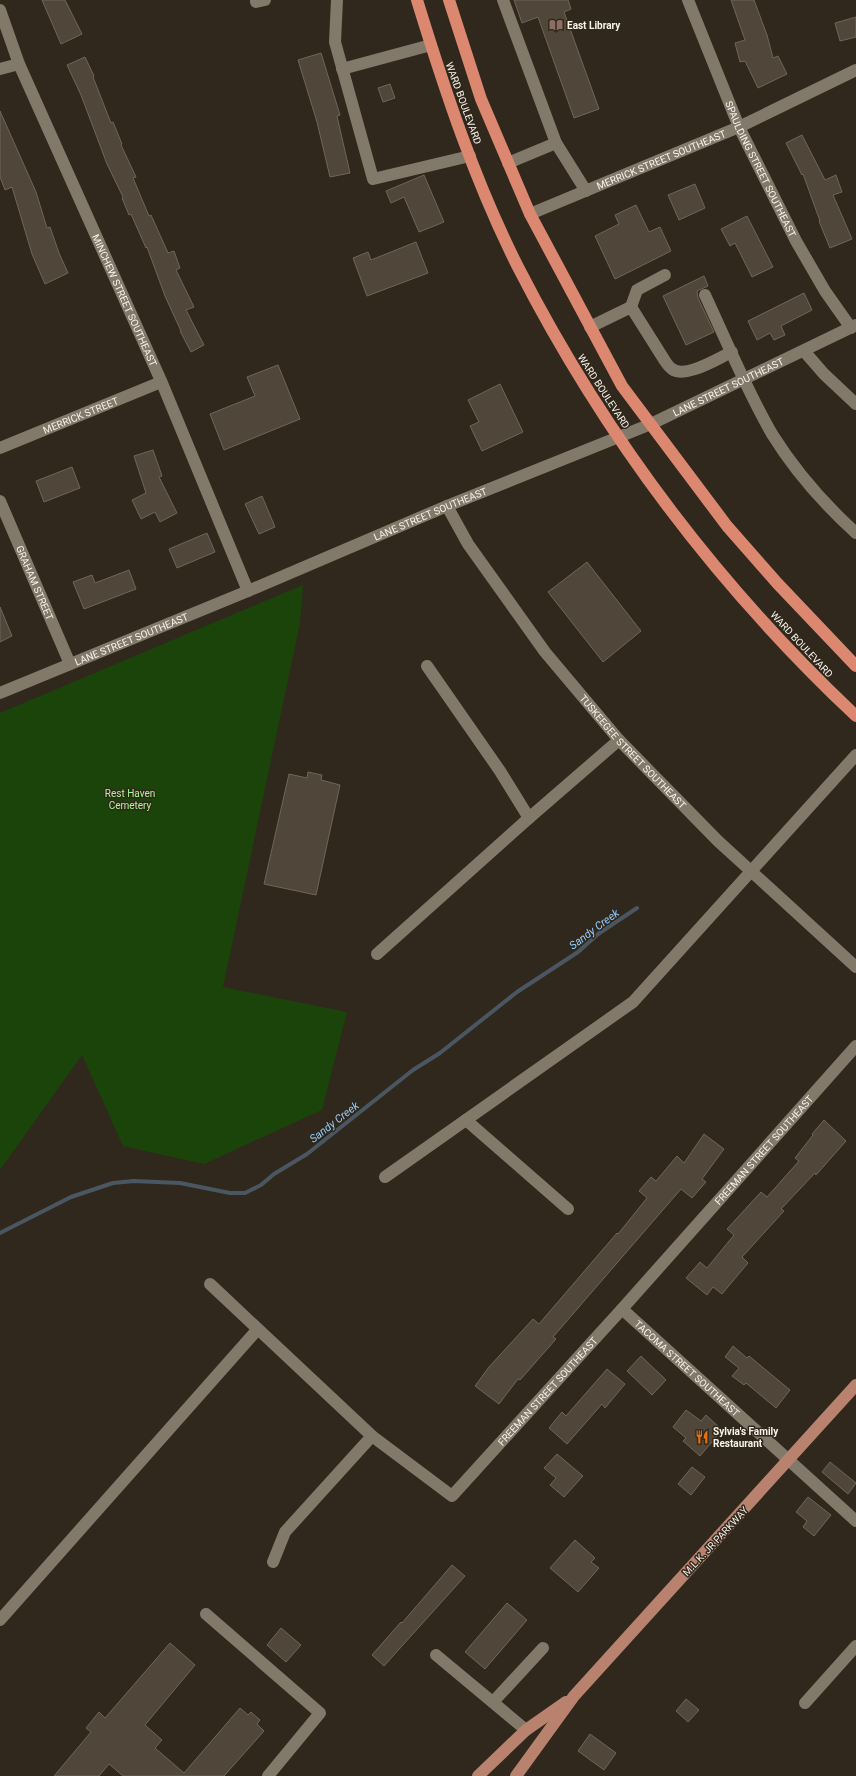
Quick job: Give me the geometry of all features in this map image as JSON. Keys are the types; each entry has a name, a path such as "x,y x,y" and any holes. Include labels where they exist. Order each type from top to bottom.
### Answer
{"highway":[{"name":"WARD BOULEVARD","path":"417,0 445,92 484,192 518,267 582,383 653,486 699,548 751,608 818,679 856,716"},
{"name":"WARD BOULEVARD","path":"449,0 481,99 530,214 622,386 727,526 778,584 856,666"}],"main road":[{"name":"M.L.K. JR PARKWAY","path":"574,1696 856,1385"},
{"path":"478,1776 526,1730 574,1696"},
{"path":"516,1776 574,1696"}],"street":[{"path":"337,0 335,42 373,179 470,156"},
{"path":"503,0 556,143 586,191"},
{"name":"SPAULDING STREET SOUTHEAST","path":"688,0 739,127 796,241 825,292 853,327"},
{"name":"MINCHEW STREET SOUTHEAST","path":"0,10 19,64 161,382 248,590"},
{"path":"342,69 430,45"},
{"path":"0,69 19,64"},
{"name":"MERRICK STREET SOUTHEAST","path":"530,214 739,127 856,70"},
{"path":"508,163 556,143"},
{"path":"590,327 631,308 637,290 665,275"},
{"path":"705,294 744,379 772,434 800,474 831,511 856,533"},
{"path":"631,308 672,369 683,372 690,371 732,352"},
{"name":"LANE STREET SOUTHEAST","path":"0,693 447,506 651,424 853,327"},
{"path":"804,351 824,374 856,404"},
{"name":"MERRICK STREET","path":"0,448 161,382"},
{"name":"GRAHAM STREET","path":"0,501 70,664"},
{"name":"TUSKEEGEE STREET SOUTHEAST","path":"447,506 468,544 545,652 619,740 750,871 856,967"},
{"path":"427,666 500,771 529,818"},
{"path":"378,954 529,818 619,740"},
{"path":"385,1177 633,1002 856,755"},
{"name":"FREEMAN STREET SOUTHEAST","path":"210,1284 257,1330 372,1436 452,1496 622,1309 856,1046"},
{"path":"466,1120 568,1209"},
{"name":"TACOMA STREET SOUTHEAST","path":"622,1309 856,1521"},
{"path":"0,1620 257,1330"},
{"path":"273,1562 285,1532 372,1436"},
{"path":"206,1614 320,1713 268,1776"},
{"path":"805,1703 856,1646"},
{"path":"493,1702 543,1648"},
{"path":"436,1655 526,1730"}],"green space":[{"name":"Rest Haven Cemetery","path":"303,585 300,623 223,987 347,1012 322,1110 204,1164 123,1146 82,1055 0,1170 0,713"}],"building":[{"path":"42,0 65,0 82,34 61,44"},
{"path":"514,0 568,0 571,9 564,12 599,109 574,118 538,17 522,23"},
{"path":"731,0 754,0 767,35 773,58 778,56 787,74 758,88 745,61 740,62 735,43 745,40"},
{"path":"856,17 856,37 840,41 835,23"},
{"path":"321,53 340,115 337,116 350,173 330,177 317,122 298,60"},
{"path":"85,57 94,76 93,77 111,123 113,122 122,144 121,145 136,177 133,178 149,216 151,215 168,253 174,251 180,268 176,270 194,307 186,310 204,345 191,352 165,296 147,247 146,248 131,214 129,215 122,198 123,197 107,164 81,95 67,65"},
{"path":"390,84 395,98 383,102 378,88"},
{"path":"0,111 36,192 47,228 50,227 68,273 45,284 32,254 12,187 5,190 0,177"},
{"path":"802,135 825,180 836,175 842,192 833,195 852,239 830,248 803,174 802,175 786,143"},
{"path":"424,175 444,222 419,232 404,197 391,203 386,191"},
{"path":"695,184 705,208 679,220 668,195"},
{"path":"636,205 649,232 660,227 671,251 615,279 595,236 619,224 615,215"},
{"path":"747,216 773,267 752,277 735,243 730,246 721,229"},
{"path":"416,242 428,273 367,296 353,258 368,252 371,260"},
{"path":"704,276 708,286 697,291 698,298 714,332 686,345 663,296"},
{"path":"804,293 812,310 781,326 785,335 774,340 770,333 757,340 748,321"},
{"path":"278,365 300,419 224,450 210,414 255,396 247,377"},
{"path":"500,384 523,432 482,451 470,426 479,422 468,400"},
{"path":"153,450 162,476 159,477 177,513 160,522 155,512 141,519 132,500 146,493 134,456"},
{"path":"72,467 80,488 44,502 36,481"},
{"path":"262,496 275,527 259,534 245,504"},
{"path":"207,533 215,552 177,568 169,549"},
{"path":"587,562 641,631 603,662 548,592"},
{"path":"129,570 136,589 84,609 73,582 92,575 95,583"},
{"path":"0,607 12,636 0,642"},
{"path":"308,772 322,775 321,780 340,785 316,895 264,884 289,774 307,778"},
{"path":"824,1120 846,1141 816,1175 815,1173 781,1209 784,1211 742,1257 748,1263 722,1294 713,1287 707,1295 686,1278 700,1262 707,1268 734,1235 727,1229 761,1192 767,1197 799,1161 795,1158"},
{"path":"704,1134 724,1149 702,1179 706,1182 692,1198 681,1189 553,1337 556,1339 520,1380 518,1379 499,1404 475,1386 489,1367 533,1319 539,1324 617,1233 618,1234 647,1198 639,1191 651,1177 656,1181 677,1156 684,1163"},
{"path":"733,1346 747,1358 749,1356 790,1390 776,1408 746,1383 744,1385 732,1376 739,1368 725,1357"},
{"path":"641,1356 666,1380 652,1395 627,1371"},
{"path":"607,1369 625,1384 605,1408 602,1404 567,1444 549,1428 562,1412 566,1416"},
{"path":"686,1410 701,1421 706,1415 722,1430 700,1456 683,1441 686,1438 673,1427"},
{"path":"557,1454 583,1476 564,1497 550,1485 556,1478 544,1468"},
{"path":"830,1462 856,1483 848,1494 822,1472"},
{"path":"692,1467 705,1477 691,1495 678,1484"},
{"path":"808,1497 831,1515 814,1536 803,1527 807,1521 796,1512"},
{"path":"575,1540 595,1558 591,1562 599,1568 578,1592 550,1568"},
{"path":"452,1565 465,1576 384,1666 372,1655"},
{"path":"507,1603 527,1620 485,1669 465,1652"},
{"path":"281,1628 301,1645 286,1662 267,1645"},
{"path":"170,1643 195,1665 145,1725 162,1740 155,1748 184,1773 240,1708 248,1715 251,1712 260,1720 257,1724 264,1731 224,1776 123,1776 109,1764 99,1776 54,1776 91,1732 86,1728 99,1712 105,1718"},
{"path":"686,1699 699,1710 688,1722 676,1711"},
{"path":"590,1734 616,1753 604,1770 578,1751"}],"waterway":[{"name":"Sandy Creek","path":"0,1233 71,1197 113,1183 134,1181 180,1183 230,1193 245,1193 261,1185 274,1174 307,1154 413,1070 440,1053 517,992 578,952 598,934 637,908"}],"place":[{"name":"East Library","path":"556,25"},
{"name":"Sylvia's Family Restaurant","path":"702,1437"}]}
